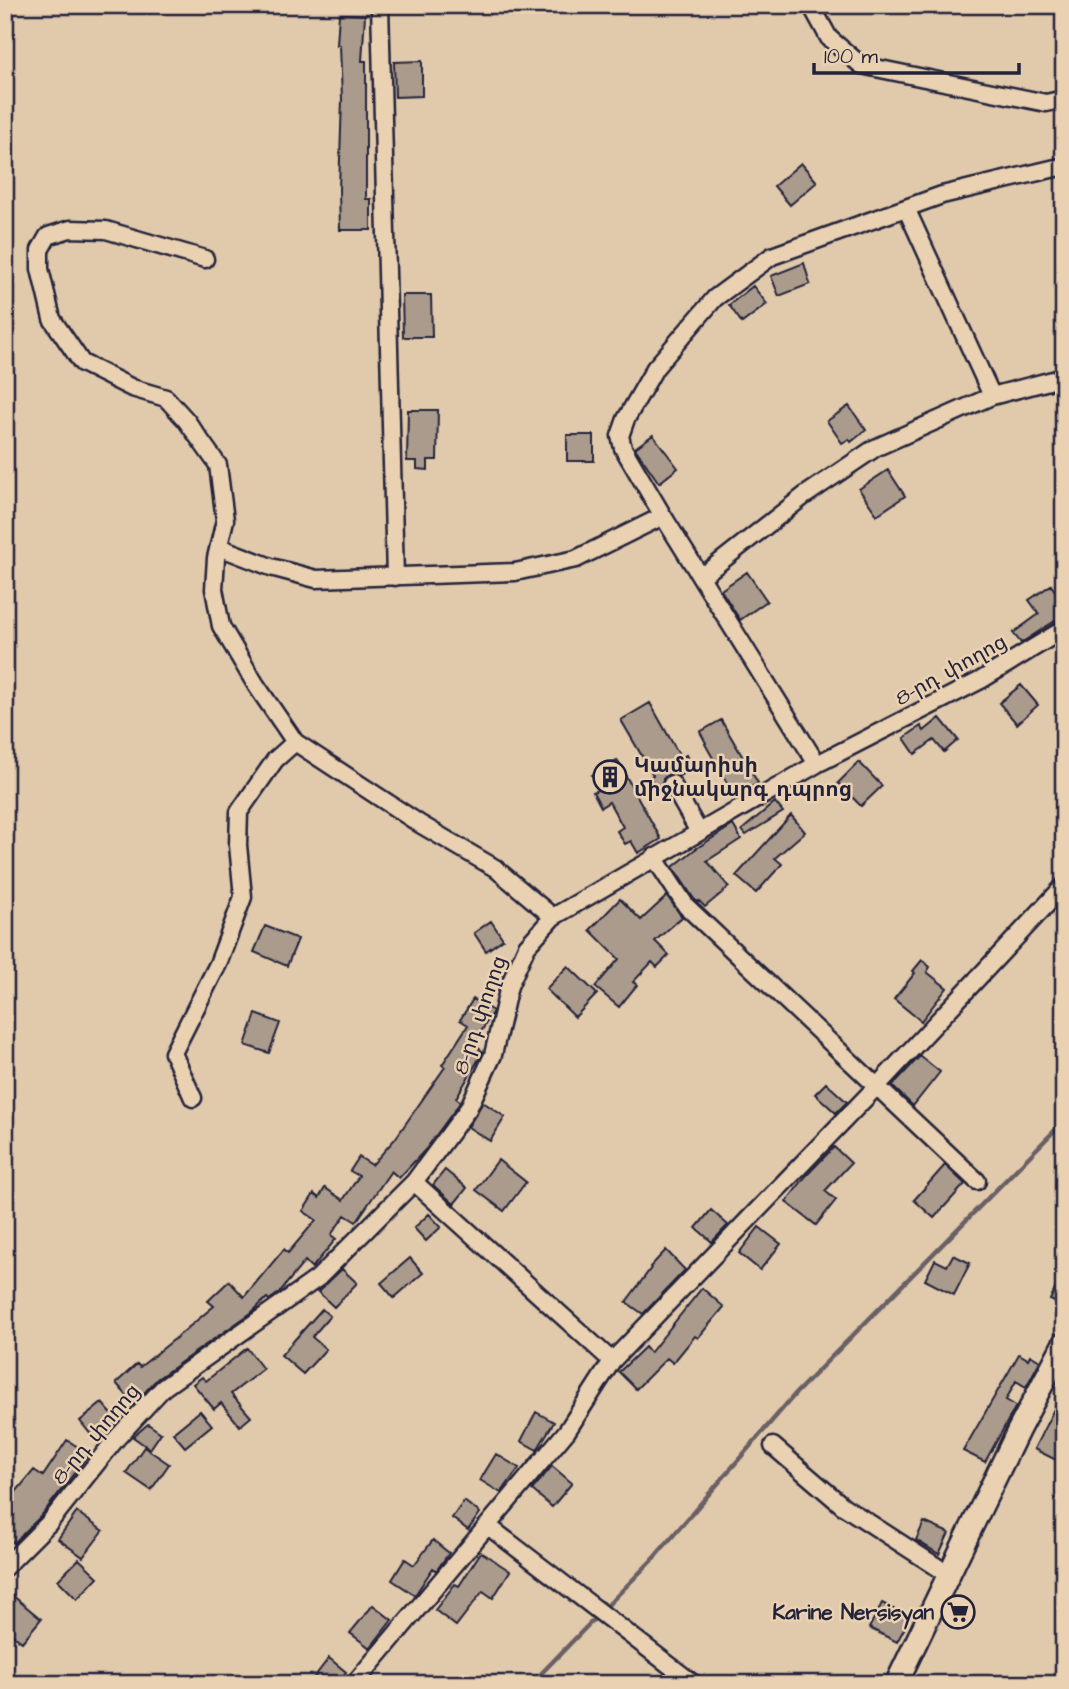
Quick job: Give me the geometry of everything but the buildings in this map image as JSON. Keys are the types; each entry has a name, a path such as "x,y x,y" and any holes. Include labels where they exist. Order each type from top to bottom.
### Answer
{"main road":[{"path":"896,1684 1018,1431 1064,1343"}],"street":[{"path":"380,5 396,577"},
{"path":"811,5 829,38 861,65 1046,103 1064,99"},
{"path":"817,764 623,448 620,436 626,419 655,368 715,298 772,256 942,195 1064,166"},
{"path":"906,208 992,397"},
{"path":"205,259 106,230 71,229 48,236 40,250 40,269 52,318 82,363 132,388 166,398 186,420 218,465 225,520 214,589 220,626 295,741 420,824 495,868 553,916"},
{"path":"701,577 804,496 875,448 992,397 1064,377"},
{"path":"219,547 271,567 316,579 515,572 576,559 663,516"},
{"name":"8-րդ փողոց","path":"5,1567 49,1522 116,1439 163,1388 318,1278 414,1182 468,1109 493,1055 509,986 527,946 553,916 817,764 981,680 1064,629"},
{"path":"193,1098 173,1053 218,964 243,897 238,845 239,812 275,760 295,741"},
{"path":"672,784 699,832"},
{"path":"654,857 686,906 977,1181"},
{"path":"354,1684 567,1431 612,1361 878,1085 1064,886"},
{"path":"414,1182 612,1361"},
{"path":"773,1446 843,1506 948,1574"},
{"path":"488,1526 688,1682"}],"waterway":[{"path":"604,1609 652,1560 796,1393 1064,1121"},
{"path":"531,1684 597,1616"}],"place":[{"name":"Կամարիսի միջնակարգ դպրոց","path":"610,777"},
{"name":"Karine Nersisyan","path":"958,1612"}]}
